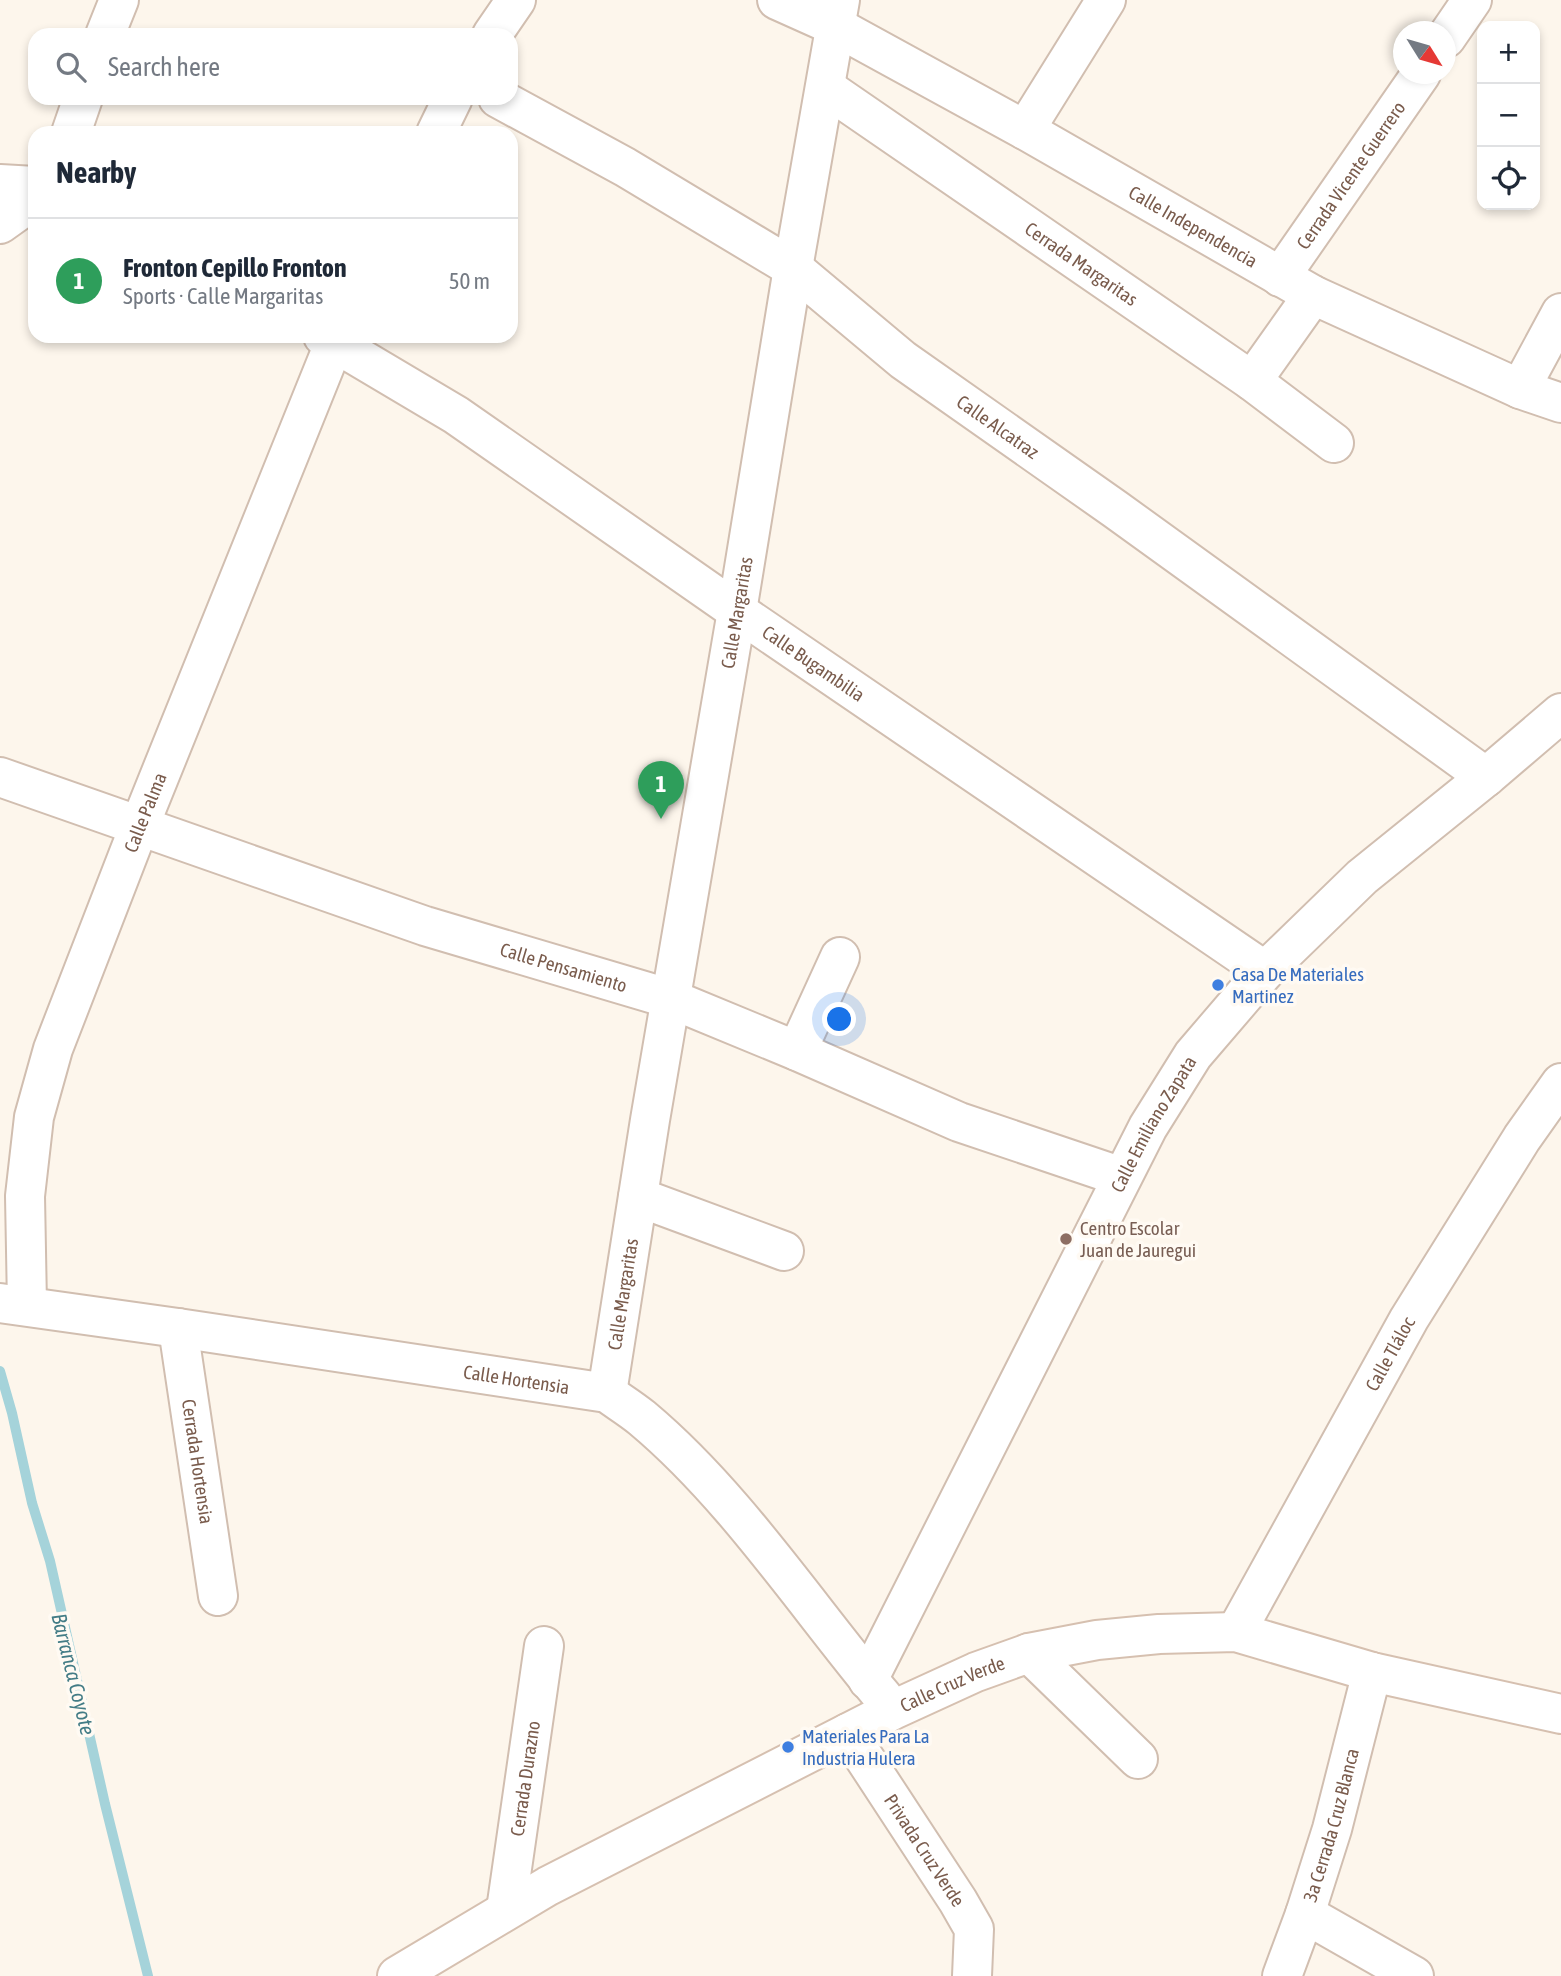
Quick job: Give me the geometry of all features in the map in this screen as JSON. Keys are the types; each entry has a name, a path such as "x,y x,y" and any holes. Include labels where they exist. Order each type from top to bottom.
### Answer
{"street":[{"path":"108,28 120,0"},
{"path":"497,28 516,0"},
{"name":"Calle Independencia","path":"777,0 838,13 1025,130 1313,295 1520,388 1561,403"},
{"path":"1025,130 1106,0"},
{"path":"1456,23 1472,0"},
{"name":"Calle Margaritas","path":"607,1393 793,268 838,13"},
{"name":"Cerrada Vicente Guerrero","path":"1280,277 1414,84"},
{"name":"Cerrada Margaritas","path":"826,88 1252,381 1334,443"},
{"path":"73,126 81,105"},
{"path":"439,126 450,105"},
{"name":"Calle Alcatraz","path":"511,105 625,167 793,268 903,360 1486,777"},
{"path":"0,184 28,186"},
{"path":"0,224 28,203"},
{"path":"1252,381 1313,295"},
{"path":"1520,388 1561,313"},
{"name":"Calle Palma","path":"14,1304 34,1117 53,1049 330,343"},
{"name":"Calle Bugambilia","path":"340,343 456,415 737,611 1265,971"},
{"name":"Calle Emiliano Zapata","path":"868,1680 1148,1127 1193,1055 1265,971 1362,877 1561,713"},
{"name":"Calle Pensamiento","path":"0,777 425,926 671,999 959,1122 1122,1177"},
{"path":"797,1051 840,957"},
{"name":"Calle Tláloc","path":"1236,1632 1409,1319 1522,1138 1561,1083"},
{"path":"638,1197 784,1251"},
{"name":"Calle Hortensia","path":"14,1304 607,1393 669,1442 719,1494 893,1710"},
{"name":"Cerrada Hortensia","path":"178,1328 218,1596"},
{"name":"Calle Cruz Verde","path":"397,1976 548,1886 893,1710 976,1672 1029,1653 1097,1640 1159,1634 1236,1632 1372,1672 1561,1714"},
{"name":"Cerrada Durazno","path":"506,1910 544,1646"},
{"path":"1029,1653 1138,1759"},
{"name":"3a Cerrada Cruz Blanca","path":"1282,1976 1332,1829 1372,1672"},
{"name":"Privada Cruz Verde","path":"848,1733 974,1929 972,1976"},
{"path":"1305,1914 1414,1976"}],"waterway":[{"name":"Barranca Coyote","path":"0,1371 32,1503 50,1561 105,1804 148,1976"}],"place":[{"name":"Fronton Cepillo Fronton","path":"661,819"},
{"name":"Casa De Materiales Martinez","path":"1218,985"},
{"name":"Centro Escolar Juan de Jauregui","path":"1066,1239"},
{"name":"Materiales Para La Industria Hulera","path":"788,1747"}]}
